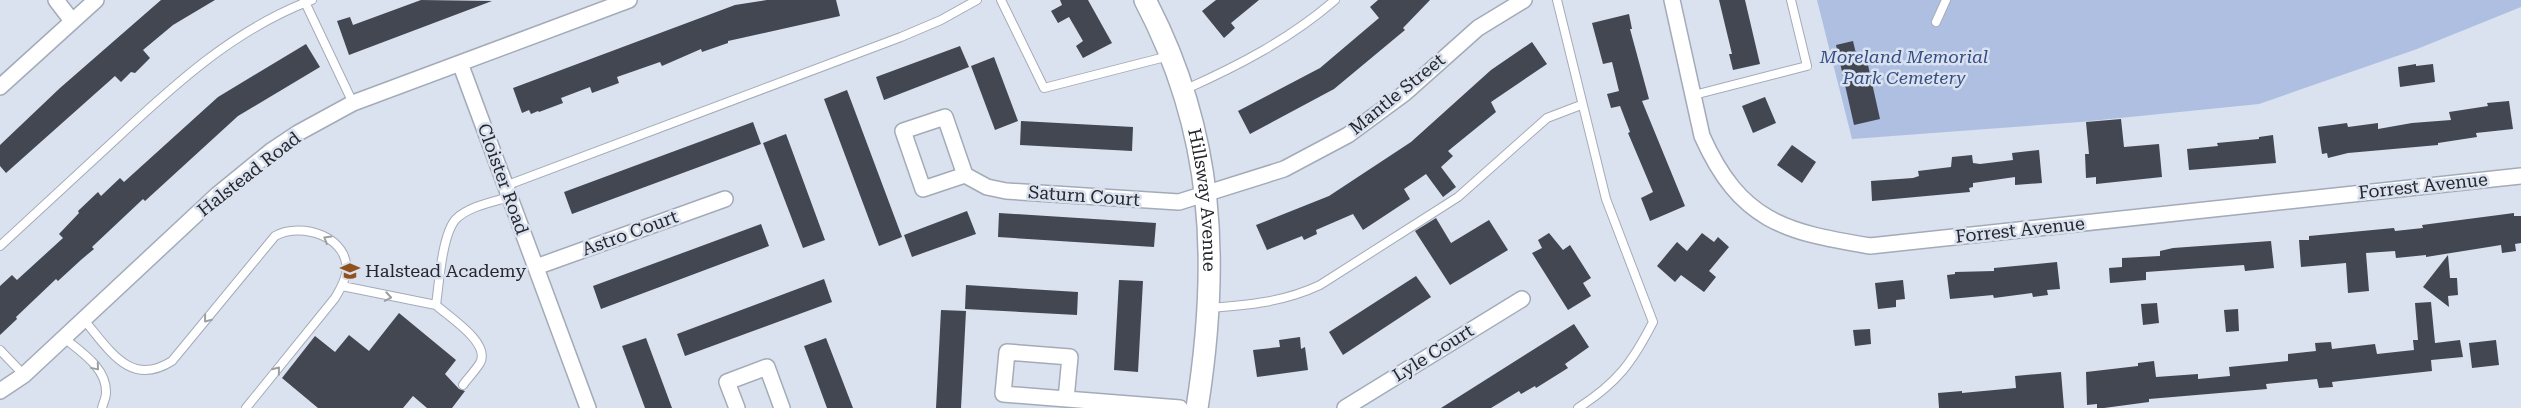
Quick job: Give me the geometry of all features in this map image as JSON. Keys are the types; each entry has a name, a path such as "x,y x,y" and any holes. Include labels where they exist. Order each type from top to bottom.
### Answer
{"street":[{"path":"56,0 72,21"},
{"path":"0,87 96,0"},
{"name":"Halstead Road","path":"0,390 24,375 244,173 298,133 353,103 629,0"},
{"name":"Hillsway Avenue","path":"1145,0 1171,56 1184,90 1206,195 1210,243 1210,308 1197,408"},
{"name":"Mantle Street","path":"1206,195 1284,170 1348,135 1405,93 1478,28 1524,0"},
{"name":"Forrest Avenue","path":"1672,0 1702,136 1711,157 1744,200 1762,216 1817,237 1870,246 2521,176"},
{"name":"Cloister Road","path":"460,63 588,408"},
{"path":"945,117 965,175 923,189 903,131 945,117"},
{"name":"Saturn Court","path":"965,175 988,187 1006,191 1179,202 1206,195"},
{"name":"Astro Court","path":"536,267 725,199"},
{"name":"Lyle Court","path":"1345,408 1522,298"},
{"path":"1066,399 1070,357 1007,352 1003,394 1066,399 1180,408"},
{"path":"737,408 727,382 766,367 782,408"}],"lane":[{"path":"436,305 450,227 465,213 507,192 893,40 941,20 977,0"},
{"path":"1001,0 1044,88 1171,56"},
{"path":"1184,90 1262,53 1297,30 1335,0"},
{"path":"1557,0 1581,105 1606,199 1654,322 1642,344 1614,382 1578,408"},
{"path":"1694,95 1807,66 1791,0"},
{"path":"1936,22 1946,0"},
{"path":"0,246 171,88 262,24 307,1 353,103"},
{"path":"1210,308 1280,300 1300,295 1320,285 1458,197 1547,118 1581,105"},
{"path":"84,320 125,365 136,370 148,371 161,368 172,361 267,244 284,231 295,229 322,235 334,243 342,252 346,264 346,275 342,286 335,298 246,408"},
{"path":"342,286 436,305 477,340 482,349 481,361 462,384"},
{"path":"64,338 94,364 104,377 106,395 102,408"},
{"path":"0,350 24,375"}],"green space":[{"name":"Moreland Memorial Park Cemetery","path":"1817,0 2521,0 2521,7 2417,49 2259,104 2080,122 1852,139"}],"building":[{"path":"161,0 215,0 173,25 143,50 150,58 135,73 131,72 121,82 115,76 6,173 0,166 0,145 60,88"},
{"path":"421,0 492,1 349,55 337,21 350,17 353,25"},
{"path":"767,0 836,0 840,16 728,41 728,43 702,52 701,49 662,66 660,62 617,77 619,83 592,93 590,87 561,98 563,103 539,112 531,114 529,110 522,113 513,88 735,5"},
{"path":"1060,0 1088,0 1112,43 1083,58 1076,46 1083,41 1069,17 1058,23 1051,11 1062,5"},
{"path":"1216,0 1259,0 1231,23 1235,28 1224,38 1202,11"},
{"path":"1378,0 1430,0 1403,28 1405,30 1334,89 1250,134 1238,111 1320,68 1379,18 1370,7"},
{"path":"1719,0 1745,0 1760,64 1733,70 1729,54 1732,54"},
{"path":"1629,14 1632,29 1630,29 1649,99 1642,101 1685,206 1650,221 1641,198 1653,192 1628,133 1630,132 1620,106 1611,108 1607,94 1619,91 1612,62 1603,64 1592,23"},
{"path":"1853,41 1857,58 1866,56 1880,119 1854,125 1836,45"},
{"path":"1532,42 1547,64 1491,102 1496,112 1448,151 1453,156 1441,167 1456,187 1443,197 1426,174 1404,189 1410,199 1363,230 1353,214 1316,230 1317,234 1304,240 1302,236 1267,250 1256,225 1329,196 1411,142 1491,70"},
{"path":"306,44 320,67 238,116 145,201 143,199 92,247 94,249 58,281 56,279 0,335 0,286 12,275 17,280 63,238 59,234 79,213 78,211 98,192 101,196 120,178 124,182 218,97"},
{"path":"960,46 969,67 884,100 876,77"},
{"path":"994,57 1018,121 995,130 971,66"},
{"path":"2416,64 2416,66 2433,64 2435,82 2400,87 2398,67"},
{"path":"847,90 902,237 879,246 824,99"},
{"path":"1765,97 1776,123 1753,133 1742,106"},
{"path":"2509,101 2513,129 2476,133 2477,137 2438,143 2438,145 2348,153 2328,158 2327,153 2322,154 2318,127 2347,123 2348,127 2378,123 2378,129 2412,123 2451,120 2449,112 2488,106 2487,103"},
{"path":"2121,119 2124,147 2159,144 2162,177 2096,184 2096,177 2086,178 2085,154 2089,154 2086,122"},
{"path":"1021,121 1133,127 1132,151 1020,145"},
{"path":"753,122 761,144 572,214 564,192"},
{"path":"786,134 825,240 803,248 763,143"},
{"path":"2273,135 2276,163 2189,170 2187,149 2218,146 2217,143 2259,139 2259,137"},
{"path":"1792,145 1816,162 1802,183 1777,165"},
{"path":"2039,150 2042,183 2015,185 2015,177 1973,183 1973,187 1969,188 1970,192 1872,201 1871,181 1913,178 1919,176 1918,171 1951,167 1952,157 1972,155 1973,163 1980,164 2013,160 2012,153"},
{"path":"967,211 976,234 912,257 904,235"},
{"path":"999,213 1156,223 1154,247 998,237"},
{"path":"2514,213 2514,216 2521,216 2521,243 2515,244 2516,251 2502,253 2501,245 2426,257 2426,255 2396,258 2395,251 2366,253 2369,291 2348,293 2346,263 2301,267 2299,240 2309,240 2309,236 2394,228 2395,231 2423,228 2422,225"},
{"path":"1436,218 1451,243 1489,220 1508,250 1450,285 1415,231"},
{"path":"761,224 769,246 601,309 593,286"},
{"path":"1549,233 1563,250 1570,245 1591,278 1583,283 1591,296 1568,310 1532,253 1542,248 1538,240"},
{"path":"1702,233 1714,242 1718,237 1729,247 1709,271 1716,277 1704,292 1681,275 1675,282 1657,266 1677,242 1687,251"},
{"path":"2271,241 2274,268 2245,271 2244,265 2146,272 2146,280 2110,283 2109,268 2122,267 2122,258 2160,256 2160,251 2173,248"},
{"path":"2448,255 2450,278 2457,278 2458,295 2448,296 2449,307 2423,287"},
{"path":"2057,262 2060,289 2047,290 2048,295 2033,297 2032,293 1994,298 1993,295 1950,299 1947,275 1955,274 1955,272 1994,271 1994,268"},
{"path":"1416,276 1431,297 1343,355 1329,332"},
{"path":"824,279 832,302 685,356 677,334"},
{"path":"1119,280 1143,281 1138,372 1114,370"},
{"path":"1903,280 1905,299 1896,300 1896,307 1878,309 1875,283"},
{"path":"966,285 1078,292 1077,315 965,309"},
{"path":"2431,302 2435,343 2460,340 2463,357 2431,360 2432,371 2332,382 2333,387 2319,388 2317,379 2266,384 2267,389 2149,399 2149,402 2104,408 2097,408 2097,404 2087,405 2086,372 2138,366 2138,363 2154,361 2156,377 2198,374 2198,379 2230,376 2229,367 2288,361 2288,354 2316,351 2315,343 2331,342 2332,349 2375,344 2377,354 2414,350 2413,340 2418,340 2415,303"},
{"path":"2157,303 2159,323 2143,325 2141,304"},
{"path":"2238,309 2239,331 2226,332 2224,310"},
{"path":"941,310 966,311 961,408 936,408"},
{"path":"399,313 456,360 445,374 459,389 465,391 452,408 427,408 413,396 403,408 318,408 282,378 315,336 335,352 349,335 369,351"},
{"path":"1574,324 1589,347 1565,364 1568,368 1536,388 1535,386 1521,394 1519,391 1491,408 1441,408"},
{"path":"1870,329 1871,344 1855,346 1853,330"},
{"path":"1300,337 1301,349 1305,347 1308,370 1257,377 1253,350 1280,347 1279,340"},
{"path":"646,338 672,408 645,408 622,346"},
{"path":"826,338 853,408 827,408 804,346"},
{"path":"2496,340 2499,365 2472,368 2469,343"},
{"path":"2061,372 2064,408 1939,408 1938,393 1962,391 1962,393 2016,388 2015,376"}],"place":[{"name":"Halstead Academy","path":"350,271"}]}
